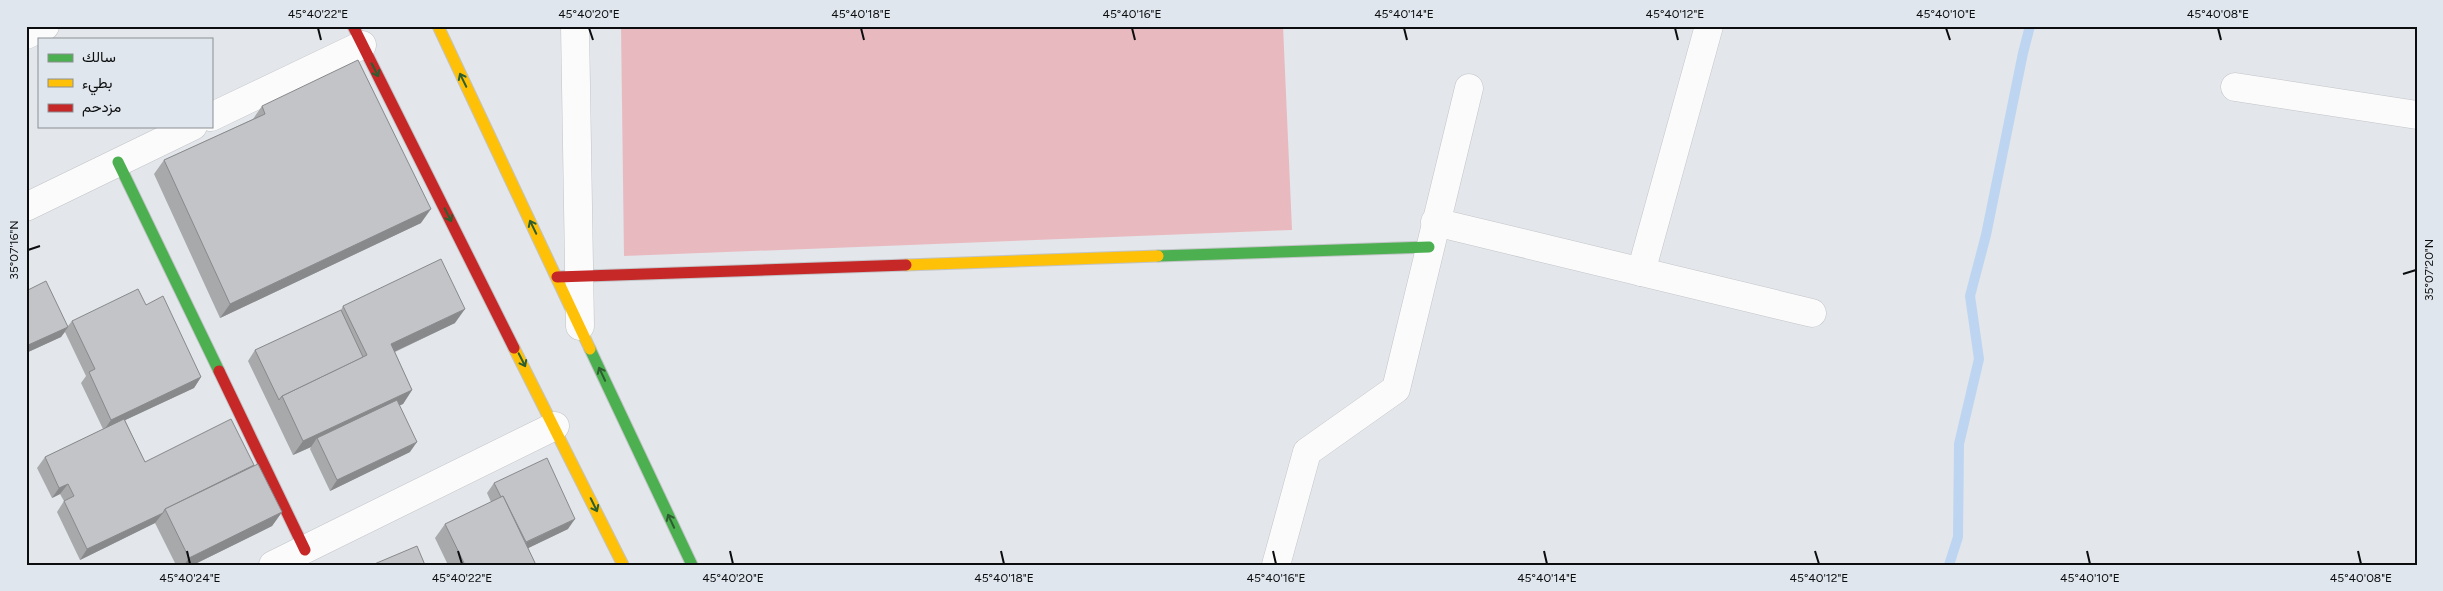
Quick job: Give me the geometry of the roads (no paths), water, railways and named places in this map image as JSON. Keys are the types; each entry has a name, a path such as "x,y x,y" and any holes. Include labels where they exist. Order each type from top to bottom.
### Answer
{"street":[{"path":"26,35 45,26"},
{"path":"438,26 568,276 580,326 692,565"},
{"path":"568,276 575,26"},
{"path":"1641,272 1709,26"},
{"path":"212,116 357,36 624,565"},
{"path":"1276,565 1307,452 1396,389 1432,234 1469,88"},
{"path":"2235,88 2417,115"},
{"path":"26,207 189,128"},
{"path":"118,162 306,550"},
{"path":"568,276 1432,234 1641,272 1812,313"},
{"path":"273,565 555,426"}],"waterway":[{"path":"1949,565 1958,537 1959,444 1979,359 1970,296 1986,235 2030,26"}]}
